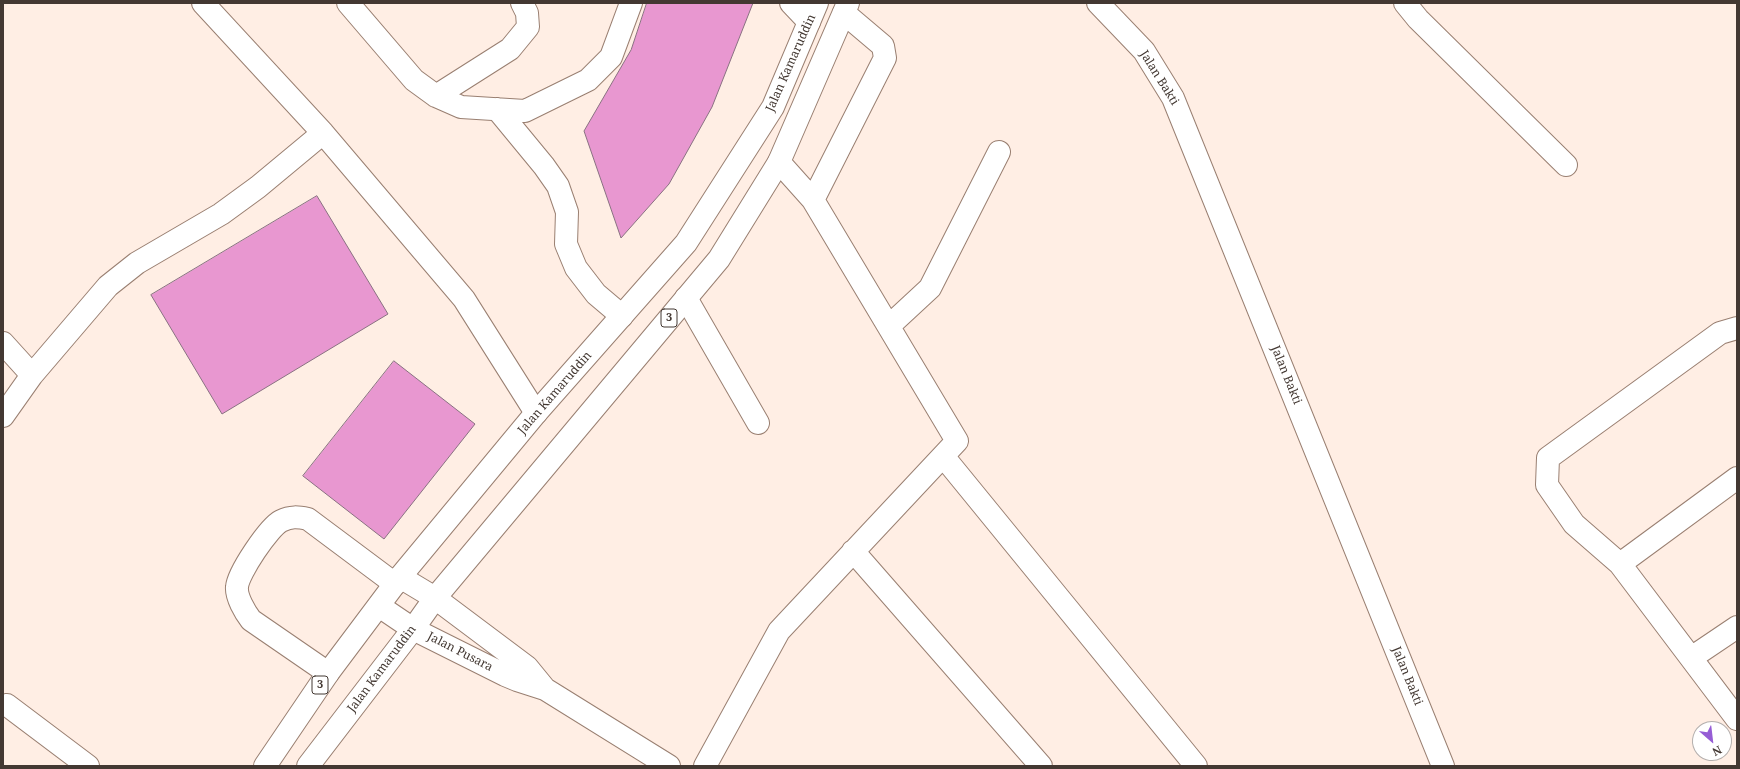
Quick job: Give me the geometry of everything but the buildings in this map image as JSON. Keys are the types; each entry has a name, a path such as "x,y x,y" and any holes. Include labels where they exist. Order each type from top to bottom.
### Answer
{"main road":[{"path":"202,3 323,134 464,299 536,413"},
{"path":"348,3 414,80 436,96 461,107 525,111 588,80 611,56 631,3"},
{"path":"436,96 510,49 528,27 527,13 522,3"},
{"path":"791,3 813,12"},
{"name":"Jalan Bakti","path":"1098,3 1144,51 1173,98 1444,766"},
{"path":"1405,3 1418,19 1566,165"},
{"path":"813,200 885,58 883,46 846,8"},
{"name":"Jalan Kamaruddin","path":"308,766 435,598 719,259 779,162 846,8"},
{"name":"Jalan Kamaruddin","path":"265,766 328,673 397,580 536,413 686,243 769,113 813,12"},
{"path":"497,110 544,166 558,186 567,212 566,244 576,268 596,294 622,316"},
{"path":"3,416 32,375 108,286 137,263 221,214 258,187 323,134"},
{"path":"889,326 930,288 999,152"},
{"path":"705,766 779,631 958,441 813,200 779,162"},
{"path":"686,298 758,423"},
{"path":"1737,328 1720,333 1548,458 1547,485 1574,524 1620,564 1737,719"},
{"path":"3,343 32,375"},
{"path":"943,456 1196,766"},
{"path":"1620,564 1737,478"},
{"name":"Jalan Pusara","path":"328,673 251,620 247,614 237,587 241,573 257,548 280,521 295,516 308,519 397,580 435,598 527,667 545,689"},
{"path":"853,551 1041,766"},
{"name":"Jalan Pusara","path":"379,606 413,629 516,680 545,689 669,766"},
{"path":"1691,658 1737,626"},
{"path":"7,704 88,766"}]}
